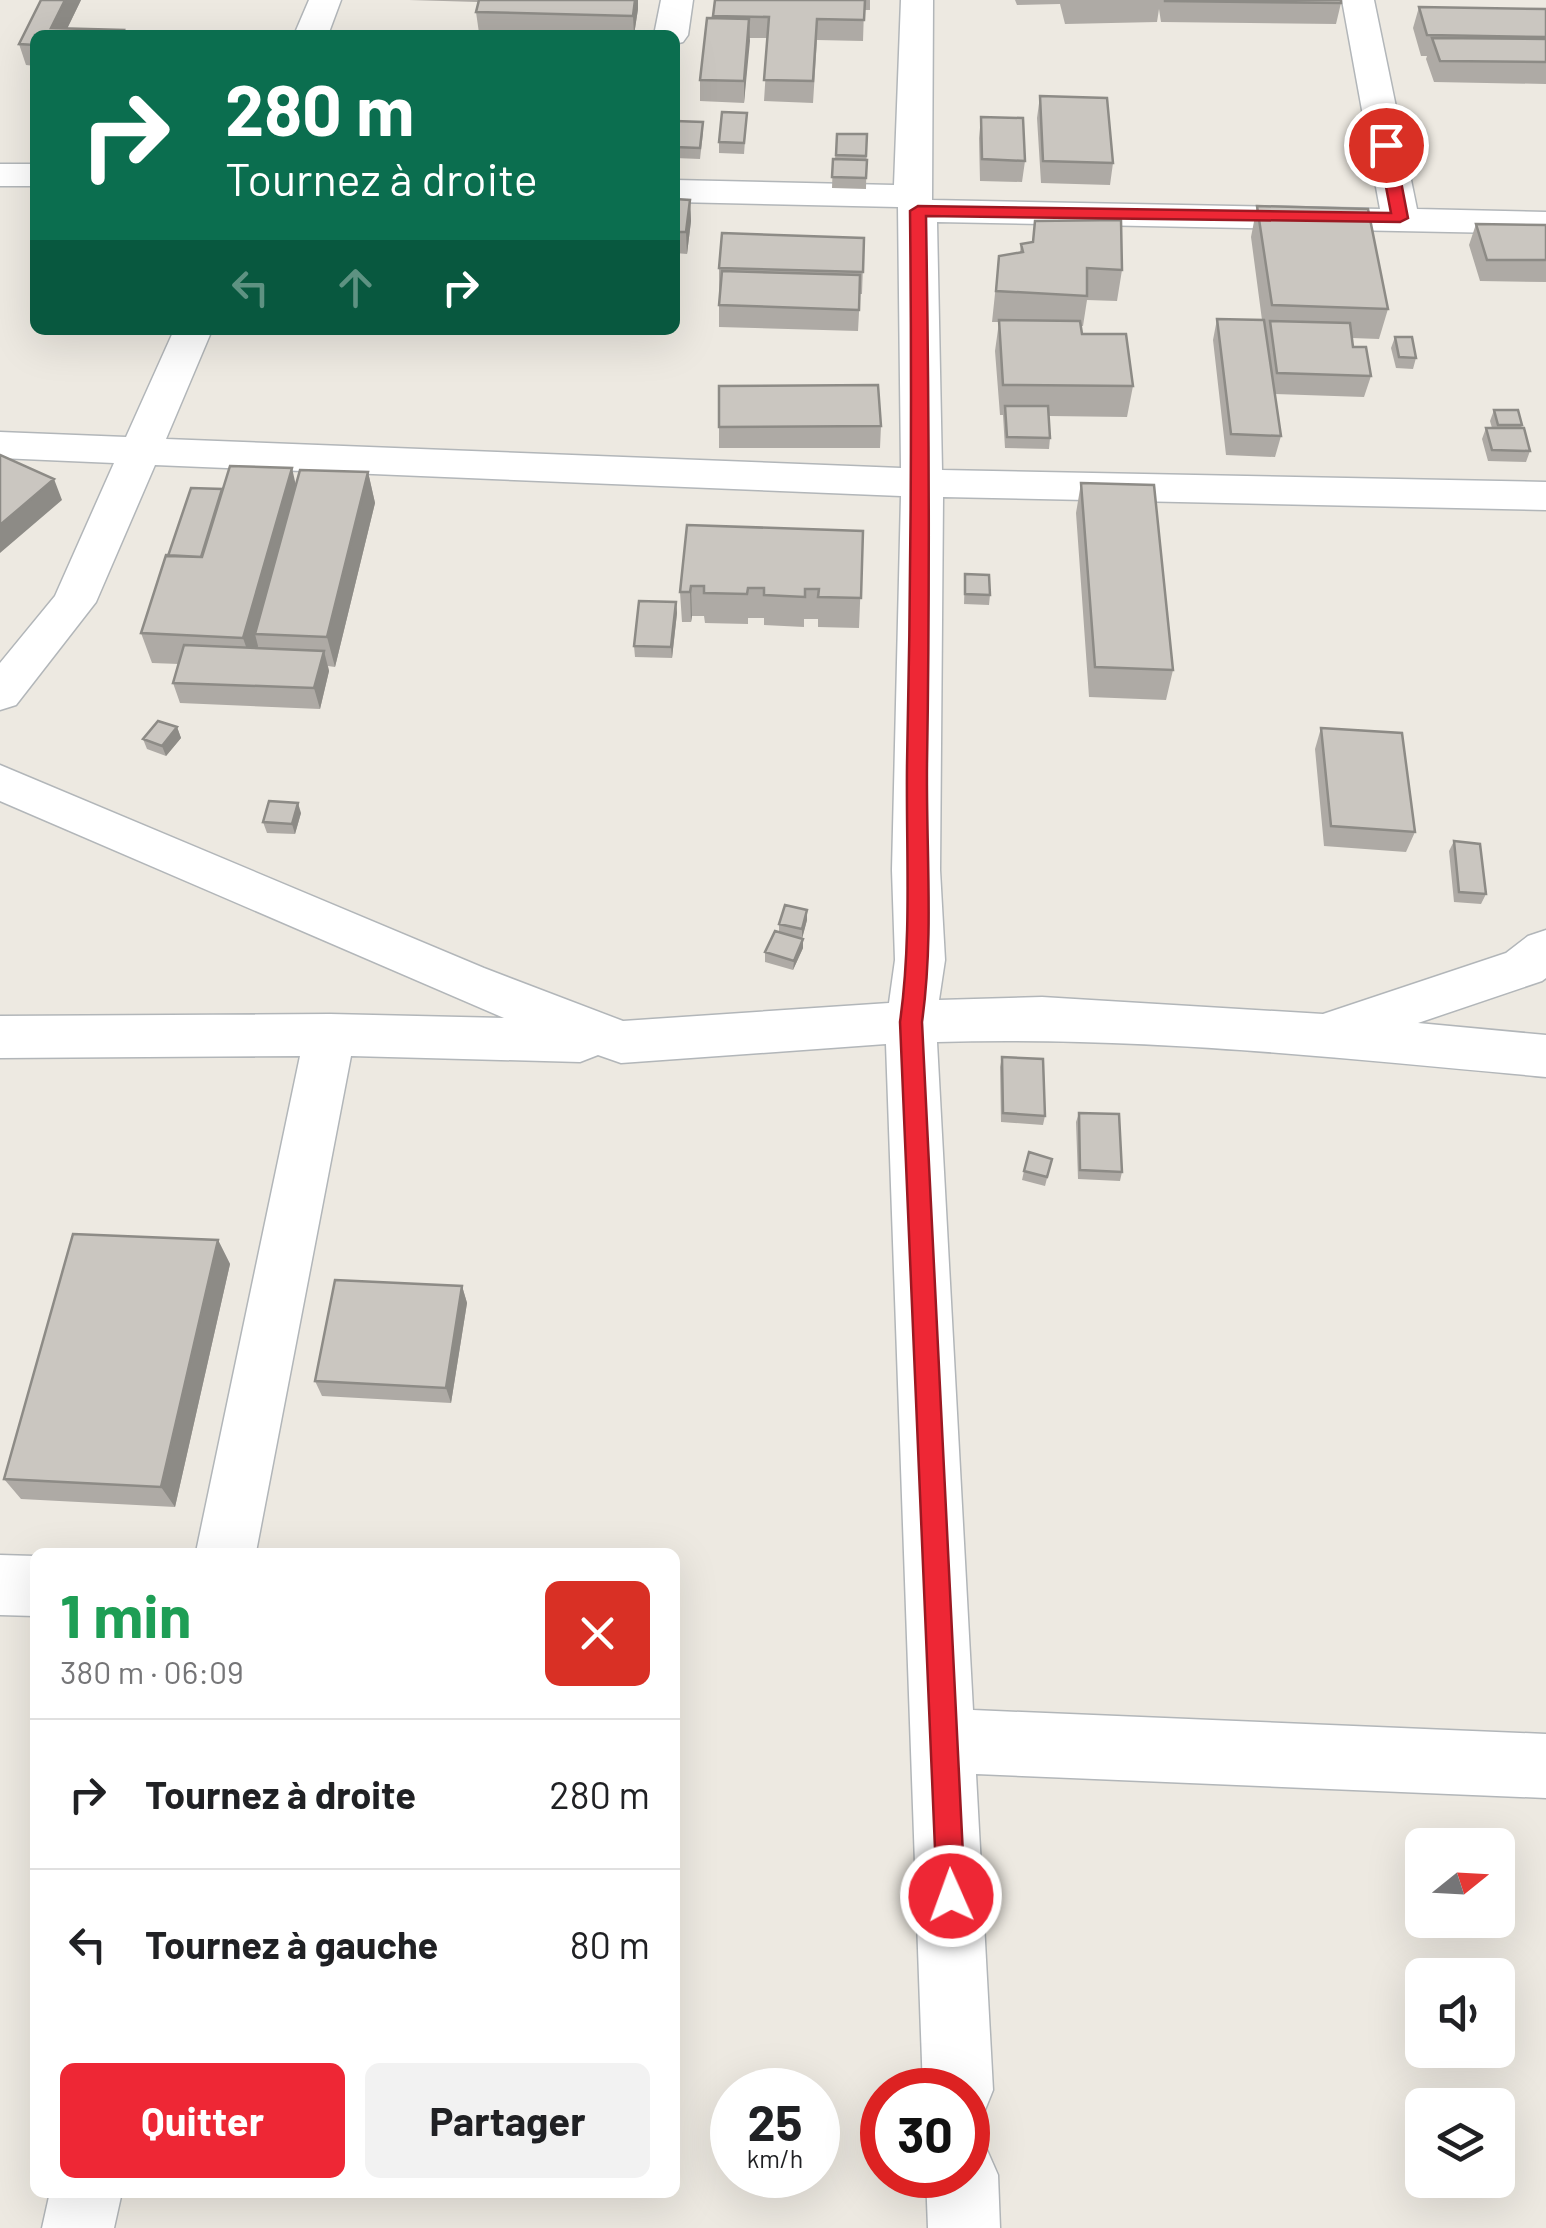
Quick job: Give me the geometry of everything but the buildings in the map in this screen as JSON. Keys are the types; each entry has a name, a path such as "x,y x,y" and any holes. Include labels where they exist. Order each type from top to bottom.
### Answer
{"street":[{"path":"314,30 325,0"},
{"path":"672,30 677,0"},
{"path":"917,0 914,204 922,483 916,830 920,960 911,1022 957,2068"},
{"path":"1358,0 1400,218"},
{"path":"0,175 30,175"},
{"path":"680,192 914,204 1546,223"},
{"path":"0,694 74,602 191,335"},
{"path":"0,445 922,483 1546,496"},
{"path":"0,782 466,982 621,1042"},
{"path":"1321,1035 1524,967 1546,950"},
{"path":"0,1037 330,1035 621,1042 911,1022 1042,1018 1321,1035 1546,1056"},
{"path":"227,1548 330,1035"},
{"path":"0,1584 30,1586"},
{"path":"945,1741 1546,1766"},
{"path":"78,2228 85,2198"},
{"path":"963,2198 964,2228"}],"route":[{"path":"951,1896 911,1022 920,960 916,870 922,483 918,211 1400,218 1386,145"}]}
